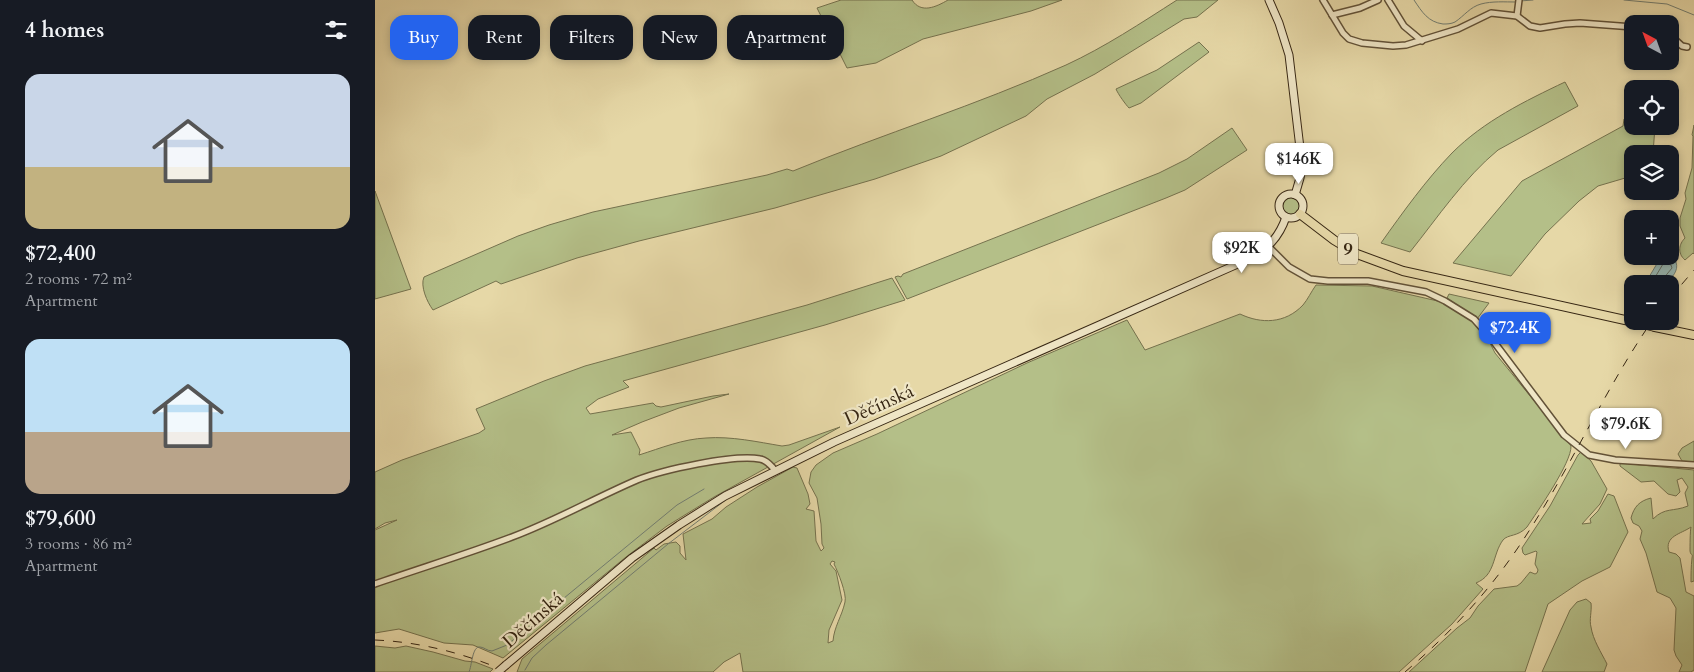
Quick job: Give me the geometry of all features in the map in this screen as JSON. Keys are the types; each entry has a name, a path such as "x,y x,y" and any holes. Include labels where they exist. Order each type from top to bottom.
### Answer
{"main road":[{"path":"1269,0 1279,23 1289,55 1302,165 1301,178 1295,195"},
{"path":"1286,195 1295,195 1301,199 1303,204 1300,214 1294,218 1286,217 1279,210 1280,201 1286,195"},
{"name":"9","path":"1300,214 1334,240 1357,254 1403,271 1694,335"},
{"name":"Děčínská","path":"498,672 619,569 661,536 725,496 834,442 1249,259 1268,246 1279,234 1286,217"}],"street":[{"path":"1323,0 1343,33 1354,41 1393,46 1422,41 1458,29 1491,13 1517,16 1530,26 1540,28 1580,23 1624,26"},
{"path":"1332,15 1360,8 1378,0"},
{"path":"1388,0 1404,26 1422,41"},
{"path":"1517,16 1519,3"},
{"path":"1679,43 1687,47"},
{"path":"1268,246 1289,267 1311,279 1322,281 1369,281 1422,291 1440,298 1474,319 1491,338 1564,435 1589,455 1615,460 1694,465"},
{"path":"375,584 511,538 546,524 638,480 672,470 733,459 760,459 767,462 775,470"}],"green space":[{"path":"841,0 912,0 920,7 929,8 948,0 1062,0 1031,11 923,39 876,63 847,68 843,60 844,15 820,15 817,8"},
{"path":"1177,0 1218,0 1197,17 1184,19 1095,74 1047,99 1026,116 941,156 875,179 775,208 577,258 501,284 496,281 433,310 426,298 423,285 424,277 518,236 593,212 767,175 787,169 793,171 1032,80 1066,65 1109,43"},
{"path":"1199,42 1209,52 1141,103 1129,108 1116,89 1157,70"},
{"path":"1565,82 1578,106 1498,150 1463,185 1410,252 1381,243 1442,163 1464,142 1491,121"},
{"path":"1624,119 1624,135 1654,135 1654,145 1624,145 1624,178 1598,186 1579,201 1545,234 1511,276 1453,263 1522,181 1623,126"},
{"path":"1694,125 1694,254 1685,260 1680,252 1681,243 1685,238 1680,226 1680,218 1692,168 1692,135"},
{"path":"1232,128 1247,150 1185,190 907,299 895,277 901,277 903,274 1159,173 1187,159"},
{"path":"375,191 411,289 375,299"},
{"path":"1287,197 1295,197 1300,202 1298,213 1287,215 1282,210 1282,202"},
{"path":"892,278 905,300 825,325 623,381 629,387 598,399 586,408 590,414 653,403 661,407 729,394 679,408 612,435 631,432 640,450 639,455 680,442 706,438 754,441 782,446 840,427 714,497 667,526 626,557 503,658 473,645 444,643 399,629 375,633 375,530 397,520 385,523 375,529 375,472 402,460 479,433 485,429 476,409 544,381 585,366 807,305"},
{"path":"1316,285 1372,286 1442,302 1473,322 1490,343 1495,353 1571,446 1570,453 1560,475 1527,527 1503,540 1487,575 1476,583 1483,589 1452,624 1399,672 743,672 740,653 724,662 713,672 517,672 522,659 654,548 656,550 664,544 676,542 680,546 680,553 686,560 683,534 712,519 726,507 757,487 793,467 797,468 808,494 810,504 806,509 814,511 816,541 821,551 824,548 817,498 809,483 811,472 816,465 833,453 1027,363 1127,320 1145,350 1240,314 1264,321 1289,316 1303,305","holes":["832,561 835,562 845,602 833,641 828,643 829,630 842,600 836,571 830,564"]},
{"path":"1449,294 1489,303 1477,319 1447,298"},
{"path":"1694,441 1694,462 1682,461 1678,454 1682,448"},
{"path":"1581,452 1591,461 1607,489 1600,504 1582,524 1591,523 1590,519 1598,511 1608,494 1614,496 1628,532 1610,567 1582,581 1548,604 1525,672 1409,672 1470,618 1494,589 1517,586 1530,572 1537,573 1538,570 1535,564 1537,552 1525,555 1522,548 1550,506"},
{"path":"1620,463 1694,470 1694,581 1691,582 1691,527 1674,536 1669,542 1668,547 1669,552 1676,554 1680,558 1686,592 1694,596 1694,670 1691,672 1679,672 1682,665 1674,650 1676,608 1670,598 1657,592 1640,539 1642,531 1639,526 1633,523 1631,518 1638,505 1651,498 1653,519 1665,511 1688,506 1685,493 1688,487 1682,478 1677,480 1680,492 1676,496 1668,494 1654,481 1641,482 1620,466"},
{"path":"1586,599 1591,603 1590,624 1593,637 1607,664 1604,672 1542,672 1570,610 1577,602"},
{"path":"375,646 395,648 406,646 475,662 493,669 490,672 375,672"}],"water":[{"path":"1656,265 1677,265 1674,275 1650,275"}],"waterway":[{"path":"1414,0 1429,19 1443,24 1455,22 1477,5 1494,2 1516,2"},
{"path":"1520,1 1533,0"},
{"path":"1624,0 1667,4 1694,15"},
{"path":"469,672 477,648 481,647 492,651 507,645 677,505 704,489"},
{"path":"525,670 532,658 546,645 668,544 727,499"}],"railway":[{"path":"1679,288 1694,270"},
{"path":"1405,672 1456,624 1501,572 1543,508 1619,373 1646,330"},
{"path":"375,640 427,646 476,660 508,672"}]}
